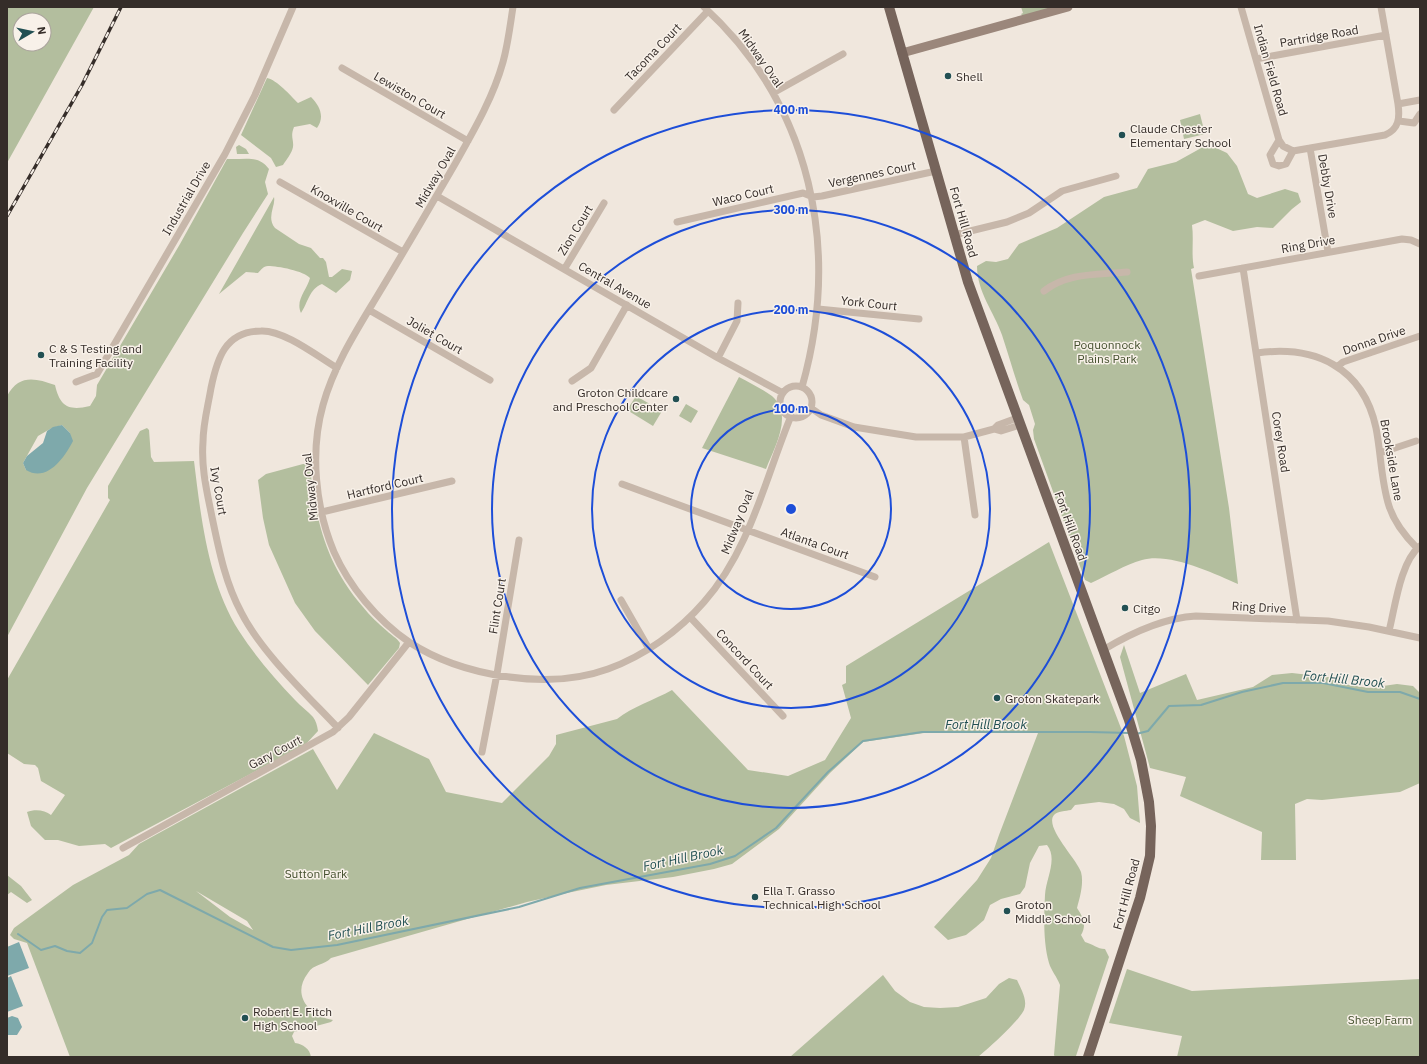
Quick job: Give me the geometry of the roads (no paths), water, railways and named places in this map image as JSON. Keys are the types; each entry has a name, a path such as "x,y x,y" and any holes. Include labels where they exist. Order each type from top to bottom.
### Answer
{"main road":[{"name":"Fort Hill Road","path":"890,7 973,296 1131,726 1143,769 1149,802 1151,837 1148,866 1140,898 1088,1057"},
{"path":"902,53 1068,7"}],"street":[{"name":"Industrial Drive","path":"76,382 97,374 225,154 255,95 293,7"},
{"name":"Midway Oval","path":"513,7 502,64 486,106 437,196 369,310 337,368 324,402 318,431 317,469 322,512 333,550 351,583 379,616 409,642 442,659 478,671 531,679 580,676 607,670 649,649 690,617 704,603 722,579 738,553 790,416"},
{"name":"Indian Field Road","path":"1241,7 1278,140"},
{"path":"1293,151 1286,164 1279,166 1273,164 1270,155 1278,140 1283,146 1293,151 1385,135 1394,130 1399,121 1398,104 1381,7"},
{"name":"Midway Oval","path":"706,9 723,25 742,47 773,93 788,122 813,197 818,233 820,272 818,309 802,387"},
{"name":"Tacoma Court","path":"614,110 706,9"},
{"name":"Partridge Road","path":"1256,59 1386,35"},
{"path":"773,93 843,54"},
{"name":"Lewiston Court","path":"342,68 468,141"},
{"path":"1398,104 1411,103 1420,100"},
{"path":"1399,121 1414,123 1420,113 1416,104 1411,103"},
{"name":"Debby Drive","path":"1310,148 1328,252"},
{"name":"Vergennes Court","path":"813,197 936,171"},
{"path":"954,234 1007,222 1029,213 1062,192 1116,176"},
{"name":"Knoxville Court","path":"280,182 403,252"},
{"name":"Waco Court","path":"677,222 803,193 813,197"},
{"name":"Central Avenue","path":"437,196 565,268 718,358 783,393"},
{"name":"Zion Court","path":"565,268 604,203"},
{"name":"Ring Drive","path":"1199,276 1402,239 1411,240 1420,244"},
{"name":"Corey Road","path":"1243,268 1297,620"},
{"path":"1044,291 1055,283 1066,278 1127,272"},
{"path":"718,358 737,321 738,304"},
{"path":"572,381 590,368 627,305"},
{"name":"York Court","path":"818,309 919,319"},
{"name":"Joliet Court","path":"369,310 490,380"},
{"name":"Ivy Court","path":"337,368 273,332 253,331 235,339 226,346 217,363 205,422 202,450 205,479 222,561 228,584 241,613 260,643 338,728"},
{"name":"Donna Drive","path":"1337,367 1343,362 1420,336"},
{"name":"Brookside Lane","path":"1257,353 1278,351 1297,352 1316,357 1337,367 1353,381 1367,402 1373,415 1389,505 1395,520 1406,537 1418,547"},
{"path":"790,387 802,387 811,395 811,408 804,416 790,416 785,413 781,406 780,400 783,393 790,387"},
{"path":"811,408 821,415 854,428 916,437 964,437 994,429 1000,431 1019,422"},
{"path":"964,437 975,515"},
{"path":"1380,453 1416,441"},
{"name":"Hartford Court","path":"322,512 452,481"},
{"name":"Atlanta Court","path":"622,484 875,577"},
{"name":"Flint Court","path":"482,752 497,674 519,540"},
{"path":"1389,631 1404,571 1418,547"},
{"path":"621,600 649,649"},
{"name":"Ring Drive","path":"1103,650 1146,628 1183,617 1209,616 1347,624 1420,638"},
{"name":"Concord Court","path":"690,617 783,716"},
{"name":"Gary Court","path":"123,848 322,739 338,728 349,717 409,642"}],"water":[{"path":"62,425 70,433 73,441 60,461 48,471 41,473 34,473 26,470 23,463 27,456 43,443 47,431 53,427"},
{"path":"19,942 29,968 7,976 7,947"},
{"path":"11,976 23,1006 7,1012 7,978"},
{"path":"12,1016 18,1018 22,1027 17,1035 7,1035 7,1018"}],"waterway":[{"name":"Fort Hill Brook","path":"1136,734 1148,731 1169,706 1201,705 1242,692 1283,683 1323,683 1368,692 1400,692 1420,699"},
{"name":"Fort Hill Brook","path":"18,934 41,950 55,946 67,951 80,953 92,943 102,917 107,910 127,908 147,894 160,890 273,947 291,950 337,945 519,907 580,888 710,864 735,856 776,828 828,772 863,741 922,732 1130,733"}],"railway":[{"path":"7,216 82,85 121,7"}],"place":[{"name":"Shell","path":"948,76"},
{"name":"Claude Chester Elementary School","path":"1122,135"},
{"name":"C & S Testing and Training Facility","path":"41,355"},
{"name":"Groton Childcare and Preschool Center","path":"676,399"},
{"name":"Citgo","path":"1125,608"},
{"name":"Groton Skatepark","path":"997,698"},
{"name":"Ella T. Grasso Technical High School","path":"755,897"},
{"name":"Groton Middle School","path":"1007,911"},
{"name":"Robert E. Fitch High School","path":"245,1018"}],"park label":[{"name":"Poquonnock Plains Park","path":"1107,351"},
{"name":"Sutton Park","path":"316,873"},
{"name":"Sheep Farm","path":"1380,1019"}]}
